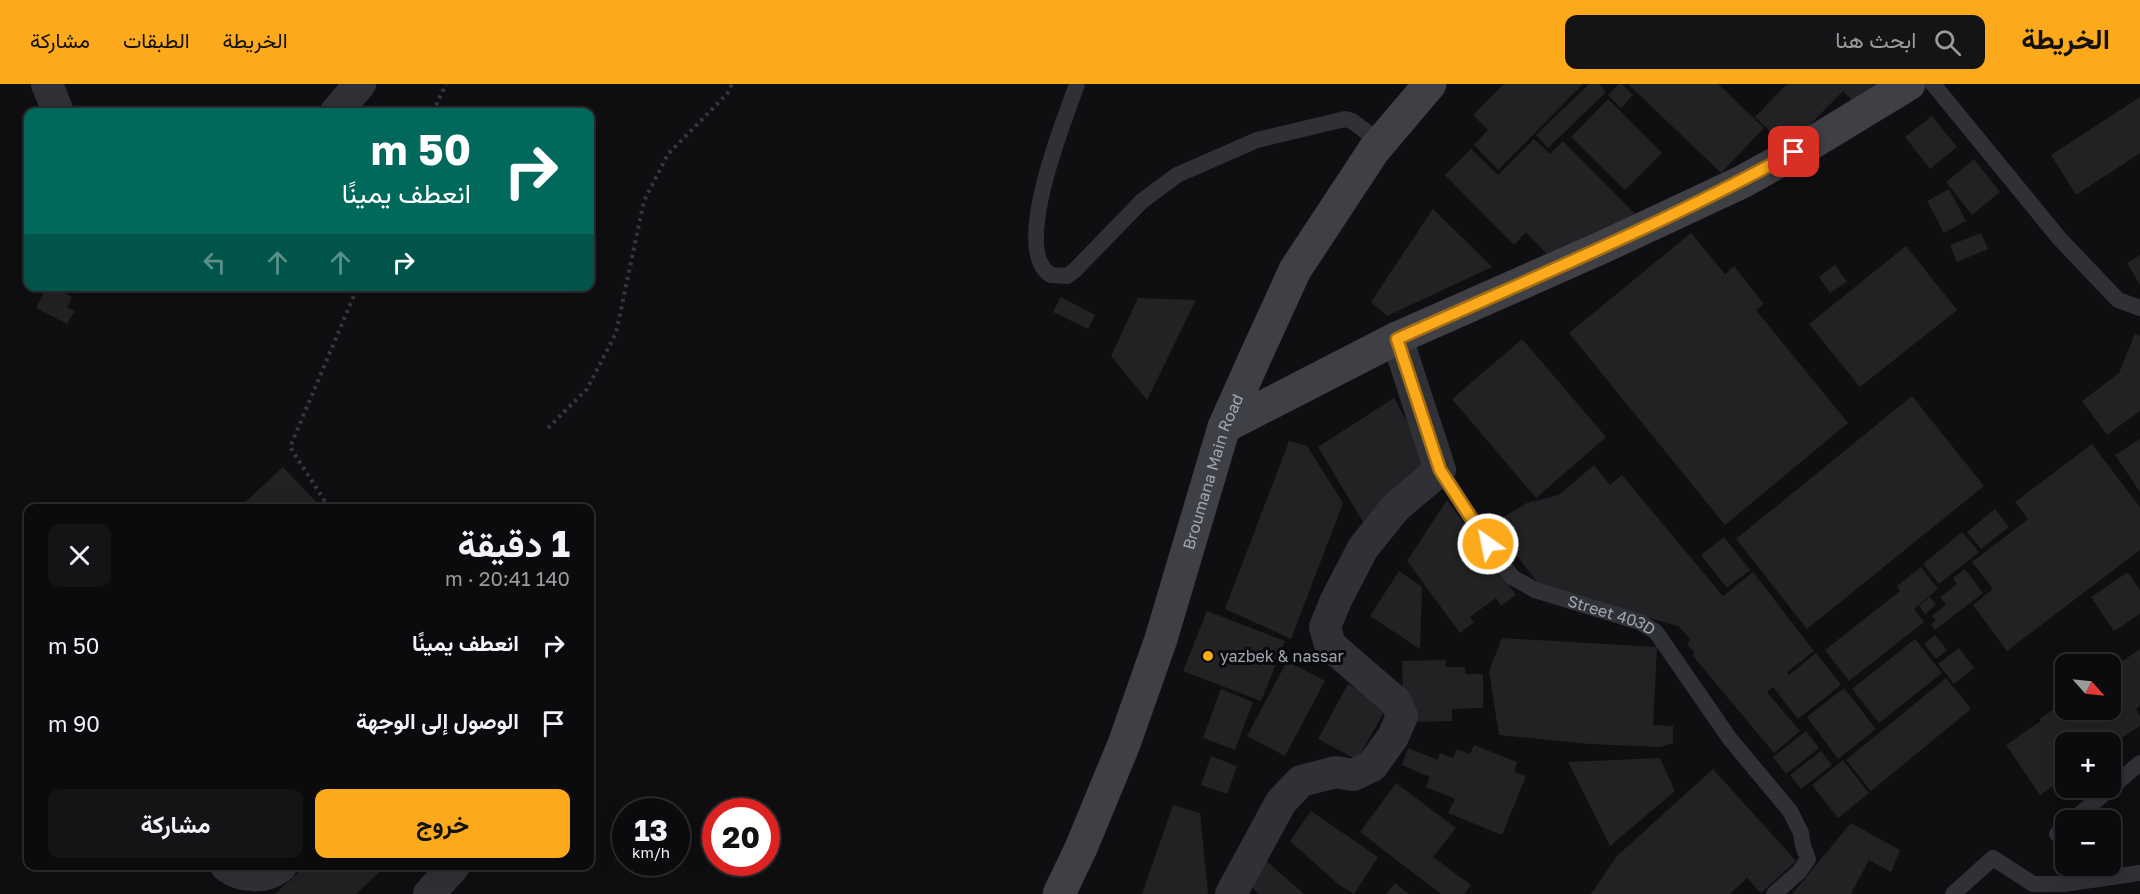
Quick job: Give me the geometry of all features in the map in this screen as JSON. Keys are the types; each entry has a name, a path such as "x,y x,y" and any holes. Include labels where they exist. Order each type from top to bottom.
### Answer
{"main road":[{"name":"Broumana Main Road","path":"1059,894 1081,848 1124,744 1161,639 1224,427 1295,270 1380,142 1430,84"},
{"path":"1224,427 1397,339 1742,182 1909,84"}],"street":[{"path":"47,84 56,108"},
{"path":"339,108 360,84"},
{"name":"Street 403D","path":"1397,339 1440,470"},
{"path":"1231,894 1281,802 1301,781 1336,772 1353,775 1372,766 1393,737 1402,716 1396,702 1330,645 1325,627 1363,548 1396,507 1440,470"},
{"path":"232,870 259,876 276,870"},
{"path":"429,894 450,870"}],"lane":[{"path":"1077,84 1049,164 1036,218 1041,265 1051,275 1067,276 1074,271 1142,201 1177,175 1257,140 1345,118 1380,142"},
{"path":"1933,84 2059,238 2118,300 2140,308"},
{"name":"Street 403D","path":"1440,470 1512,577 1535,590 1640,622 1656,632 1730,739 1790,811 1801,833 1808,859 1799,872 1774,894"},
{"path":"2085,810 2140,763"},
{"path":"1953,894 1993,858 2033,884 2064,884 2140,873"}],"path":[{"path":"435,108 446,84"},
{"path":"548,428 587,389 616,333 644,201 668,154 727,93 732,84"},
{"path":"326,504 290,447 356,291"}],"building":[{"path":"1504,84 1583,84 1498,170 1474,145 1488,130 1473,115"},
{"path":"1589,84 1599,84 1606,92 1548,148 1536,135"},
{"path":"1619,84 1622,84 1633,95 1621,108 1608,95"},
{"path":"1628,84 1718,84 1764,128 1721,173"},
{"path":"1787,84 1891,84 1864,112 1843,91 1787,148 1755,117"},
{"path":"2140,97 2140,153 2076,195 2051,155"},
{"path":"1608,99 1662,153 1625,190 1571,137"},
{"path":"1932,116 1957,147 1930,169 1905,137"},
{"path":"1534,139 1550,154 1563,141 1639,218 1553,261 1526,232 1514,245 1445,175 1471,149 1498,175"},
{"path":"1974,159 2000,192 1972,215 1946,182"},
{"path":"1949,189 1966,221 1944,233 1927,201"},
{"path":"1433,209 1492,267 1387,316 1371,302"},
{"path":"1691,233 1725,274 1734,266 1764,304 1756,310 1848,423 1725,525 1569,333"},
{"path":"1981,233 1988,249 1957,262 1950,245"},
{"path":"1906,246 1957,310 1860,387 1809,324"},
{"path":"2140,255 2140,285 2127,263"},
{"path":"1835,265 1847,282 1830,293 1819,277"},
{"path":"44,291 61,291 72,297 67,307 75,311 67,324 36,308"},
{"path":"1061,297 1095,315 1088,329 1053,312"},
{"path":"1138,298 1196,300 1147,400 1111,356"},
{"path":"2135,334 2140,336 2140,411 2107,435 2082,401 2119,373"},
{"path":"1522,339 1606,437 1536,498 1452,399"},
{"path":"1912,396 1984,486 1807,629 1736,539"},
{"path":"1394,398 1432,467 1363,522 1318,447"},
{"path":"2140,439 2140,492 2115,455"},
{"path":"1289,441 1307,446 1343,503 1291,639 1225,609"},
{"path":"2092,444 2140,507 2140,550 2007,651 1973,605 1993,589 1972,562 2028,519 2015,502"},
{"path":"1594,465 1610,485 1622,475 1723,596 1753,572 1814,651 1787,672 1789,675 1816,653 1841,685 1798,719 1773,687 1767,692 1800,731 1774,753 1693,656 1694,651 1687,645 1690,639 1678,626 1541,588 1493,523 1527,503 1559,495"},
{"path":"283,467 318,504 243,504"},
{"path":"1447,500 1516,595 1501,606 1496,598 1470,617 1474,622 1460,633 1407,561"},
{"path":"1995,509 2009,527 1981,549 1967,532"},
{"path":"1962,532 1979,552 1939,584 1923,564"},
{"path":"1724,537 1750,570 1727,588 1701,555"},
{"path":"1921,567 1938,589 1914,609 1924,622 1849,681 1825,650 1900,591 1897,586"},
{"path":"1965,569 1983,593 1935,630 1931,624 1936,621 1932,616 1946,605 1940,597 1957,584 1953,578"},
{"path":"1399,571 1422,587 1420,649 1370,616"},
{"path":"2128,572 2140,590 2140,614 2114,631 2091,597"},
{"path":"1930,597 1936,605 1925,614 1919,606"},
{"path":"1207,611 1285,641 1261,701 1183,671"},
{"path":"1935,635 1947,650 1936,659 1924,644"},
{"path":"1502,638 1657,647 1653,725 1673,726 1673,743 1660,747 1590,744 1499,735 1489,671"},
{"path":"1915,639 1942,673 1879,723 1852,689"},
{"path":"1959,648 1974,668 1954,684 1938,664"},
{"path":"2140,649 2140,706 2136,709 2140,716 2140,726 2121,739 2121,732 2055,732 2055,785 2040,795 2006,745 2055,708 2055,720 2121,720 2121,662"},
{"path":"1446,660 1445,667 1465,667 1465,674 1483,674 1483,708 1452,709 1452,721 1412,722 1403,698 1402,661"},
{"path":"1287,661 1325,681 1285,756 1247,736"},
{"path":"1946,678 1971,709 1871,791 1846,760"},
{"path":"1348,684 1388,705 1357,760 1318,739"},
{"path":"1844,688 1876,729 1838,759 1807,717"},
{"path":"1221,689 1253,702 1235,750 1203,738"},
{"path":"1806,731 1819,748 1786,774 1773,757"},
{"path":"1474,745 1517,762 1514,772 1526,776 1502,835 1448,813 1455,799 1426,787 1430,777 1402,765 1408,748 1438,760 1440,753 1453,758 1457,749 1470,754"},
{"path":"1821,751 1832,765 1801,789 1790,775"},
{"path":"1211,756 1237,766 1227,794 1201,785"},
{"path":"1660,758 1675,791 1610,846 1568,762"},
{"path":"1843,760 1869,793 1838,818 1812,785"},
{"path":"1713,769 1796,861 1761,893 1747,878 1730,894 1591,894 1617,856"},
{"path":"1396,783 1456,828 1433,857 1471,885 1464,894 1441,894 1360,832"},
{"path":"1173,805 1200,813 1208,894 1142,894"},
{"path":"1311,811 1378,857 1354,894 1338,884 1290,841"},
{"path":"1851,823 1900,850 1891,872 1869,860 1851,894 1792,894"},
{"path":"1263,858 1304,894 1259,894 1244,880"},
{"path":"301,870 382,870 356,894 275,894"},
{"path":"1395,883 1409,894 1386,894"}],"place":[{"name":"yazbek & nassar","path":"1208,656"}],"route":[{"path":"1488,544 1440,470 1397,339 1742,182 1794,152"}]}
